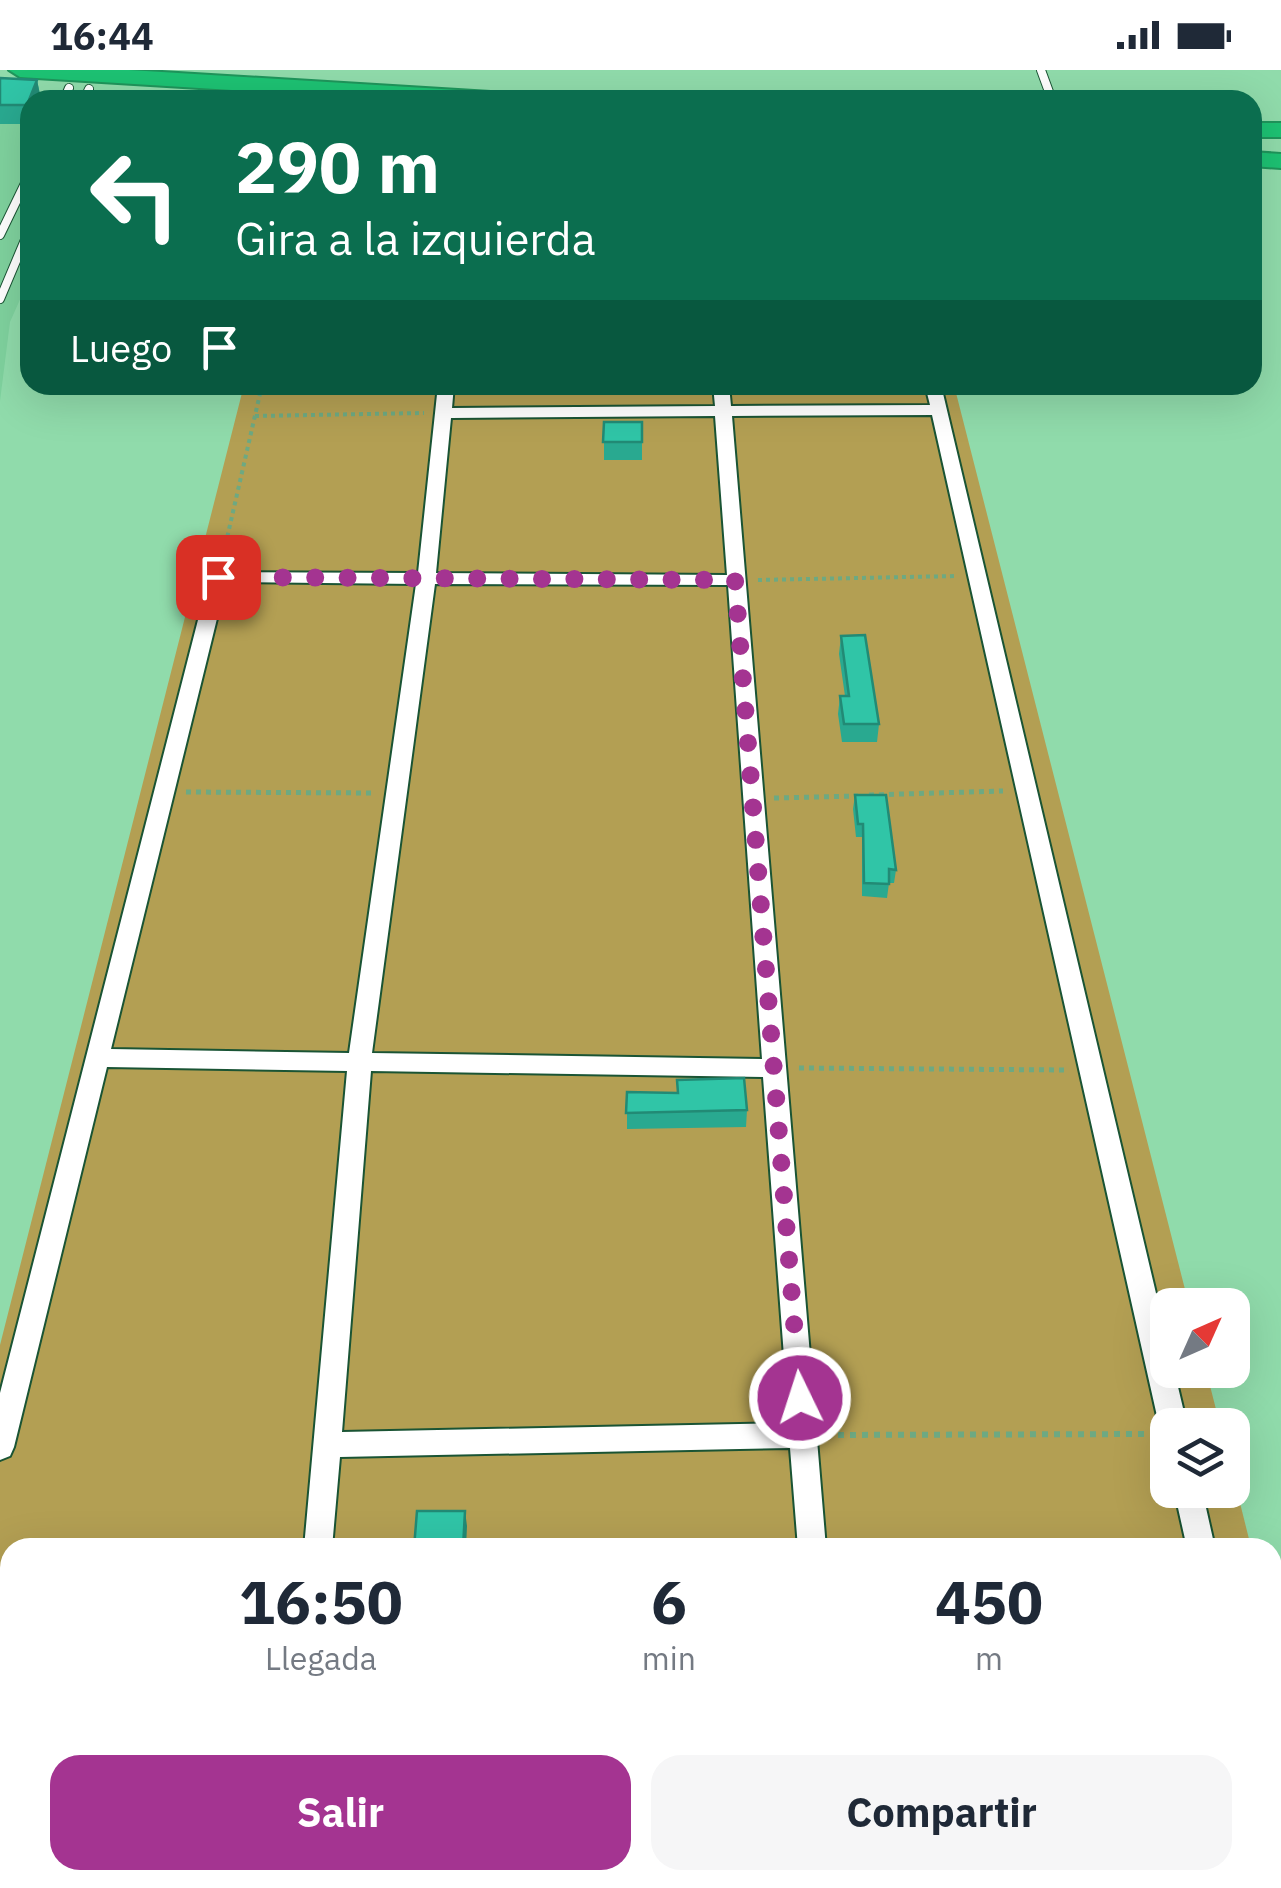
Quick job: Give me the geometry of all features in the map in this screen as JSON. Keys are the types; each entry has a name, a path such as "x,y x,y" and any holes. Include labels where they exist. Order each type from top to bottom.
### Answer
{"highway":[{"path":"20,70 345,90"},
{"path":"0,84 46,90"}],"street":[{"path":"319,1538 360,1059 426,580 445,395"},
{"path":"721,395 811,1538"},
{"path":"935,395 1168,1408"},
{"path":"442,413 938,410"},
{"path":"0,1447 218,577 735,580"},
{"path":"95,1058 776,1068"},
{"path":"329,1445 803,1435"},
{"path":"1192,1508 1199,1538"}],"lane":[{"path":"0,235 20,194"},
{"path":"0,299 20,252"}],"path":[{"path":"218,577 260,395"},
{"path":"255,416 442,413"},
{"path":"735,580 977,576"},
{"path":"753,799 1026,791"},
{"path":"163,792 396,793"},
{"path":"776,1068 1091,1070"},
{"path":"803,1435 1150,1434"}],"shaded area":[{"path":"0,92 20,93 20,300 10,322 0,401"},
{"path":"241,395 957,395 1185,1288 1150,1288 1150,1388 1211,1388 1216,1408 1150,1408 1150,1508 1241,1508 1249,1538 0,1538 0,1345"}],"building":[{"path":"0,78 37,80 33,90 20,90 20,105 0,105"},
{"path":"604,422 642,422 642,442 603,442"},
{"path":"865,635 879,724 844,724 840,696 849,696 841,636"},
{"path":"855,795 886,795 896,870 889,869 889,884 864,883 863,824 858,824"},
{"path":"744,1078 747,1110 626,1113 627,1092 678,1093 677,1080"},
{"path":"417,1511 465,1511 464,1538 415,1538"}],"route":[{"path":"218,577 735,580 800,1398"}]}
